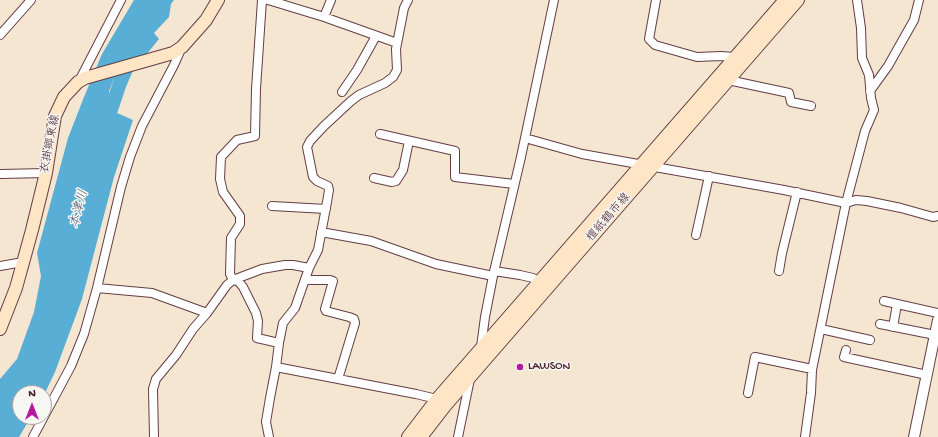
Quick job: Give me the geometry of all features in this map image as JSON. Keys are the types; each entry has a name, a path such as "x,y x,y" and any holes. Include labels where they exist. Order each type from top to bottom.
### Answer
{"main road":[{"path":"82,80 177,50 206,20 218,0"},
{"name":"檀紙鶴市線","path":"421,437 445,406 648,165 734,57 785,0"},
{"name":"檀紙鶴市線","path":"408,437 437,399 480,349 540,282 728,80 798,0"},
{"name":"衣掛郷東線","path":"0,329 16,288 40,202 55,116 64,97 82,80"}],"street":[{"path":"0,35 31,0"},
{"path":"82,80 122,0"},
{"path":"262,0 256,90 255,136 237,140 221,157 220,179 223,192 240,216 240,224 231,238 230,274 233,280 238,281 243,287 256,312 257,338 279,343"},
{"path":"268,0 324,17 397,43"},
{"path":"324,17 331,0"},
{"path":"269,437 266,422 283,323 295,308 309,268 318,250 329,190 328,186 317,181 313,177 307,147 310,141 324,126 350,101 359,95 385,83 393,77 397,70 396,49 404,8 408,0"},
{"path":"458,437 470,377 480,349 494,274 554,0"},
{"path":"656,0 649,39 655,45 697,57 734,57"},
{"path":"805,437 811,393 812,369 846,202 865,131 874,110 869,75 862,58 861,28 857,0"},
{"path":"870,90 888,66 914,20 919,0"},
{"path":"342,92 357,70 376,36"},
{"path":"33,437 71,366 84,334 130,157 142,126 174,65 177,50"},
{"path":"728,80 789,93 790,102 811,106"},
{"path":"380,134 455,151 455,178 514,184"},
{"path":"525,138 582,154 846,202 856,200 867,201 938,217"},
{"path":"374,178 392,182 396,181 403,170 409,141"},
{"path":"0,174 46,173"},
{"path":"696,235 709,176"},
{"path":"779,271 797,192"},
{"path":"272,206 326,209"},
{"path":"322,232 371,241 436,264 494,274 520,275 533,278 540,282"},
{"path":"0,266 23,262"},
{"path":"154,437 153,389 156,379 176,355 193,329 207,313 227,285 233,280 262,269 285,265 309,268"},
{"path":"306,280 333,281 325,309 326,311 354,319 355,323 338,379"},
{"path":"97,288 152,293 207,313"},
{"path":"884,301 938,313"},
{"path":"893,326 898,304"},
{"path":"914,437 938,320"},
{"path":"880,324 935,335"},
{"path":"820,329 870,340"},
{"path":"846,350 844,357 927,375"},
{"path":"748,393 755,357 812,369"},
{"path":"276,368 437,399"}],"water":[{"path":"134,0 174,0 171,4 169,17 154,33 159,39 128,77 114,79 109,91 109,107 117,113 133,120 114,177 82,299 55,372 49,385 12,385 12,425 26,425 19,437 0,437 0,379 17,359 34,312 41,276 37,253 68,138 102,54"}],"waterway":[{"name":"本津川","path":"105,127 120,83 130,60"}],"place":[{"name":"LAWSON","path":"520,367"}]}
